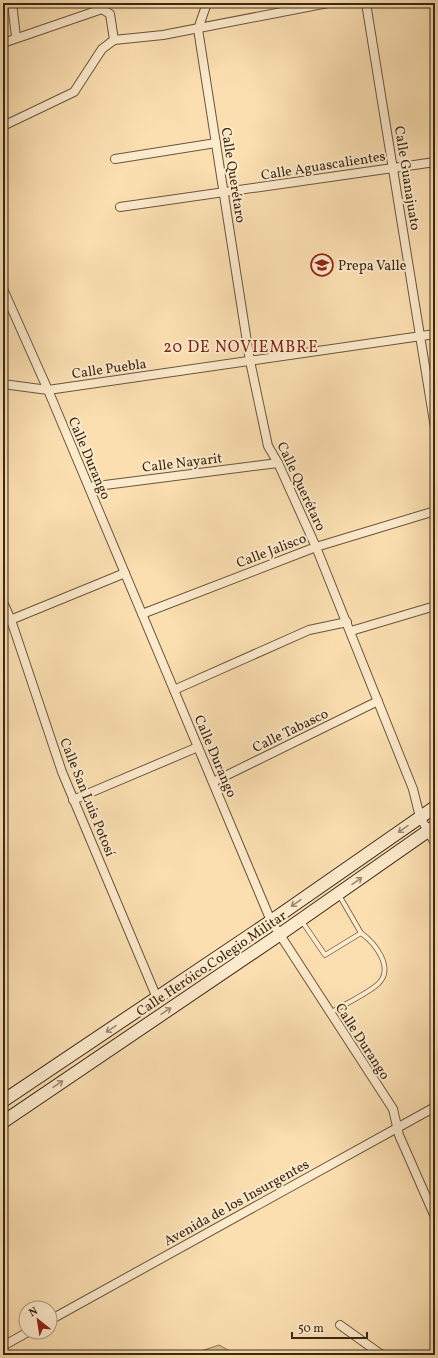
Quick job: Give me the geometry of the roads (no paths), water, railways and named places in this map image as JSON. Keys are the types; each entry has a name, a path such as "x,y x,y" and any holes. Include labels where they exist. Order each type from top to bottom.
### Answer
{"main road":[{"name":"Calle Heróico Colegio Militar","path":"3,1102 271,921 435,807"},
{"name":"Calle Heróico Colegio Militar","path":"3,1122 301,920 432,828"},
{"path":"138,1010 146,1025"},
{"path":"32,1082 40,1096"}],"street":[{"path":"12,3 16,37"},
{"name":"Calle Querétaro","path":"207,3 198,29 250,361 268,446 278,463 316,547 351,631 356,649 413,789 420,817 432,828 435,843"},
{"path":"3,126 74,92 102,49 114,40 163,35 198,29 328,3"},
{"name":"Calle Guanajuato","path":"366,3 435,428"},
{"path":"3,43 16,37 102,10 110,14 114,40"},
{"path":"115,159 216,143"},
{"name":"Calle Aguascalientes","path":"120,207 224,194 393,167 435,162"},
{"name":"Calle Durango","path":"3,289 48,390 271,921 393,1109 399,1135 435,1217"},
{"name":"Calle Puebla","path":"3,384 48,390 435,334"},
{"name":"Calle Nayarit","path":"89,487 278,463"},
{"name":"Calle Jalisco","path":"142,614 316,547 435,510"},
{"path":"7,621 125,573"},
{"name":"Calle San Luis Potosí","path":"3,602 7,621 62,772 156,998"},
{"path":"351,631 435,606"},
{"path":"174,690 309,630 347,622"},
{"name":"Calle Tabasco","path":"213,782 378,700"},
{"path":"73,800 198,747"},
{"name":"Avenida de los Insurgentes","path":"58,1316 435,1107"},
{"path":"340,1325 382,1355"},
{"path":"3,1346 18,1338"}],"lane":[{"path":"330,1013 378,984 383,975 385,966 378,950 372,941 361,933 338,894"},
{"path":"301,920 325,955 361,933"}],"place":[{"name":"Prepa Valle","path":"322,265"}],"district":[{"name":"20 DE NOVIEMBRE","path":"241,346"}]}
